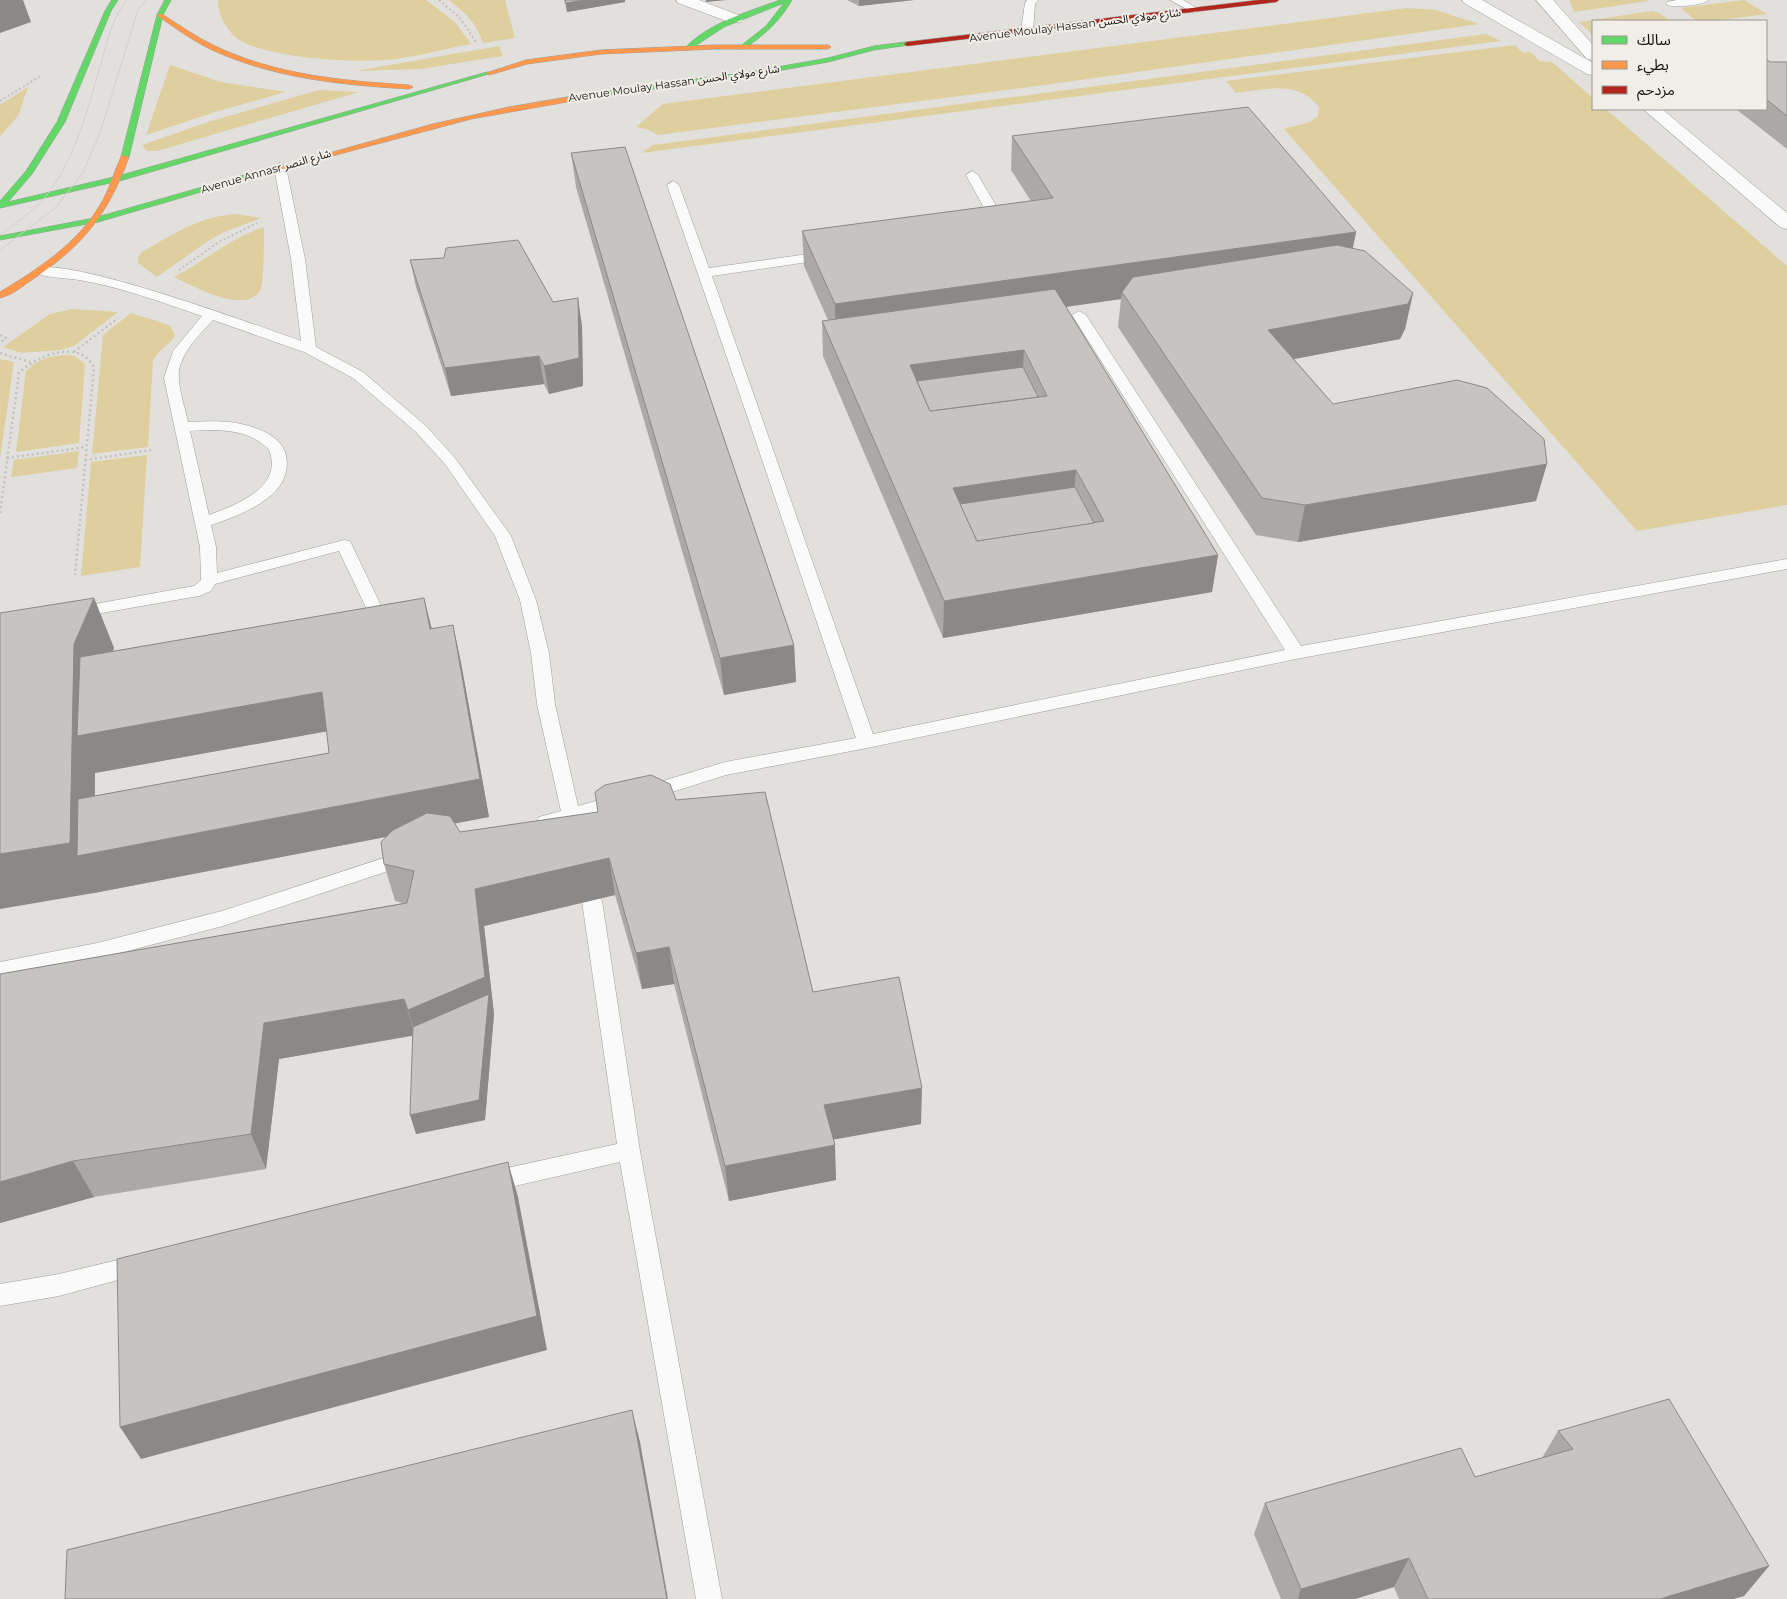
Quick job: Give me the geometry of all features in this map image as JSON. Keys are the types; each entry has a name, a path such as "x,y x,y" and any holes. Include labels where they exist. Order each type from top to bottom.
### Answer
{"main road":[{"path":"0,206 29,172 61,122 108,11 115,0"},
{"path":"0,296 41,271 80,239 95,220 119,179 130,145 160,15 168,0"},
{"path":"687,49 697,40 735,19 788,0"},
{"path":"724,60 756,38 780,17 788,0"},
{"name":"Avenue Moulay Hassan شارع مولاي الحسن","path":"741,48 874,48 1276,0"},
{"path":"160,15 197,40 219,50 272,69 329,81 411,88 512,78"},
{"path":"0,206 44,198 119,179 237,143 526,62 561,56 632,50 741,48"},
{"name":"Avenue Moulay Hassan شارع مولاي الحسن","path":"532,103 749,74 828,60 874,48"},
{"path":"577,67 632,50"},
{"path":"387,138 417,125 512,99 671,75 710,66"},
{"name":"Avenue Annasr شارع النصر","path":"0,238 95,220 387,138 532,103"}],"street":[{"path":"684,0 735,19"},
{"path":"1470,0 1592,69"},
{"path":"1544,0 1592,53"},
{"path":"1653,110 1787,223"}],"lane":[{"path":"1027,30 1030,3 1033,0"},
{"path":"1176,0 1194,10"},
{"path":"1671,4 1704,0"},
{"path":"280,167 298,259 309,350"},
{"path":"972,175 1003,229 993,231"},
{"path":"673,185 867,742"},
{"path":"704,273 839,253"},
{"path":"41,271 80,276 122,285 211,314 233,324 309,350 358,375 421,428 450,461 503,536 528,600 540,653 546,704 570,816 579,843"},
{"path":"209,580 208,547 183,427 172,390 171,378 173,365 183,346 211,314"},
{"path":"1079,315 1296,653"},
{"path":"183,427 213,426 245,430 269,441 276,450 280,460 277,476 266,492 240,509 202,523"},
{"path":"56,616 199,592 209,580 344,545 377,614"},
{"path":"531,825 570,816 725,769 867,742 1296,653 1787,564"},
{"path":"0,970 97,951 223,918 421,852"},
{"path":"592,901 629,1151 709,1599"},
{"path":"463,1188 629,1151"},
{"path":"0,1295 59,1285 160,1260"}],"path":[{"path":"439,0 463,20 471,30 478,47"},
{"path":"0,101 45,74"},
{"path":"173,274 219,242 262,221"},
{"path":"74,353 120,317"},
{"path":"0,335 6,338 0,343"},
{"path":"0,513 17,378 23,367 30,362 51,354 74,353 89,358 94,368 75,575"},
{"path":"0,354 30,362"},
{"path":"85,460 187,445"},
{"path":"7,458 86,447"},
{"path":"0,472 5,471"}],"shaded area":[{"path":"218,0 426,0 455,22 471,44 396,59 370,61 331,60 288,55 268,51 238,39 230,32 224,22 219,11"},
{"path":"449,0 505,0 515,38 483,43 477,29 469,18"},
{"path":"1569,0 1648,0 1649,1 1574,12"},
{"path":"1744,0 1767,14 1721,20 1695,20 1681,8"},
{"path":"1407,8 1436,10 1479,24 1045,85 658,135 649,130 636,127 663,104"},
{"path":"1652,11 1670,20 1592,20"},
{"path":"1592,20 1592,34 1579,22"},
{"path":"1486,34 1501,41 641,153 653,145"},
{"path":"1515,45 1523,53 1530,52 1540,61 1552,62 1592,97 1592,110 1607,110 1787,266 1787,505 1637,531 1284,129 1310,122 1318,116 1319,107 1311,98 1301,93 1280,88 1236,93 1226,81"},
{"path":"499,46 503,56 420,69 355,71"},
{"path":"170,65 221,82 286,92 215,112 146,135"},
{"path":"28,87 18,116 0,136 0,105"},
{"path":"319,90 359,92 157,151 147,151 142,145 208,122"},
{"path":"238,214 261,218 224,232 208,241 157,277 138,263 138,257 142,252 188,227 212,218"},
{"path":"264,227 262,283 255,296 245,300 219,297 174,277 239,237"},
{"path":"72,309 118,312 74,346 60,350 22,353 3,347 50,314"},
{"path":"131,313 166,324 171,327 175,335 153,361 148,447 92,454 103,335"},
{"path":"66,355 75,356 85,364 79,443 16,452 26,371 44,359"},
{"path":"0,359 14,362 0,459"},
{"path":"79,451 77,468 11,477 14,460"},
{"path":"147,455 140,567 81,576 91,462"}],"building":[{"path":"565,0 585,0 566,3"},
{"path":"1767,60 1770,62 1787,62 1787,116 1767,100"},
{"path":"1248,107 1356,232 835,304 802,231 1053,198 1012,136"},
{"path":"625,147 794,645 720,658 571,153"},
{"path":"518,240 553,302 578,298 579,358 544,366 539,356 445,368 410,260 444,258 446,248"},
{"path":"1337,245 1365,251 1413,293 1408,304 1268,330 1333,404 1457,380 1487,388 1544,439 1547,464 1305,505 1262,498 1122,292 1133,277"},
{"path":"1055,289 1218,555 944,601 822,321","holes":["1024,350 1047,396 930,411 910,365","1076,470 1104,521 977,541 953,488"]},
{"path":"1023,367 1038,397 930,411 917,381"},
{"path":"1075,487 1094,523 977,541 960,504"},
{"path":"94,598 74,644 70,843 0,854 0,613"},
{"path":"424,598 430,629 453,625 480,779 77,856 78,799 329,753 322,692 77,736 80,657"},
{"path":"651,775 670,784 676,800 765,792 813,992 899,977 922,1088 824,1105 835,1145 725,1166 669,947 636,953 609,858 475,889 485,977 408,1010 404,999 264,1023 251,1134 73,1161 0,1182 0,974 407,903 414,871 384,864 381,842 393,830 427,813 450,816 460,832 598,812 595,792 605,785"},
{"path":"489,994 479,1100 410,1115 413,1027"},
{"path":"508,1162 537,1316 120,1427 117,1259"},
{"path":"1669,1399 1769,1566 1660,1599 1428,1599 1409,1558 1301,1589 1265,1503 1461,1448 1475,1477 1573,1449 1558,1431"},
{"path":"632,1410 667,1599 65,1599 67,1550"}],"tram line":[{"path":"0,235 39,204 51,190 60,175 83,123 113,24 127,0"},
{"path":"0,250 55,208 83,173 100,133 138,10 146,0"}],"traffic: fast":[{"path":"0,206 29,172 61,122 108,11 115,0"},
{"path":"125,157 160,15 168,0"},
{"path":"687,49 721,26 786,0"},
{"path":"741,48 768,27 780,15 789,0"},
{"path":"586,96 749,74 828,60 874,48 907,44"},
{"path":"0,206 120,178 489,73"},
{"path":"0,238 95,220 283,167"}],"traffic: slow":[{"path":"160,15 212,47 235,57 283,72 333,80 409,87"},
{"path":"489,73 526,62 601,52 715,47 828,47"},
{"path":"283,167 471,117 586,96"},
{"path":"0,296 42,269 77,240 92,223 104,204 116,182 125,157"}],"traffic: jam":[{"path":"907,44 1276,0"}]}
